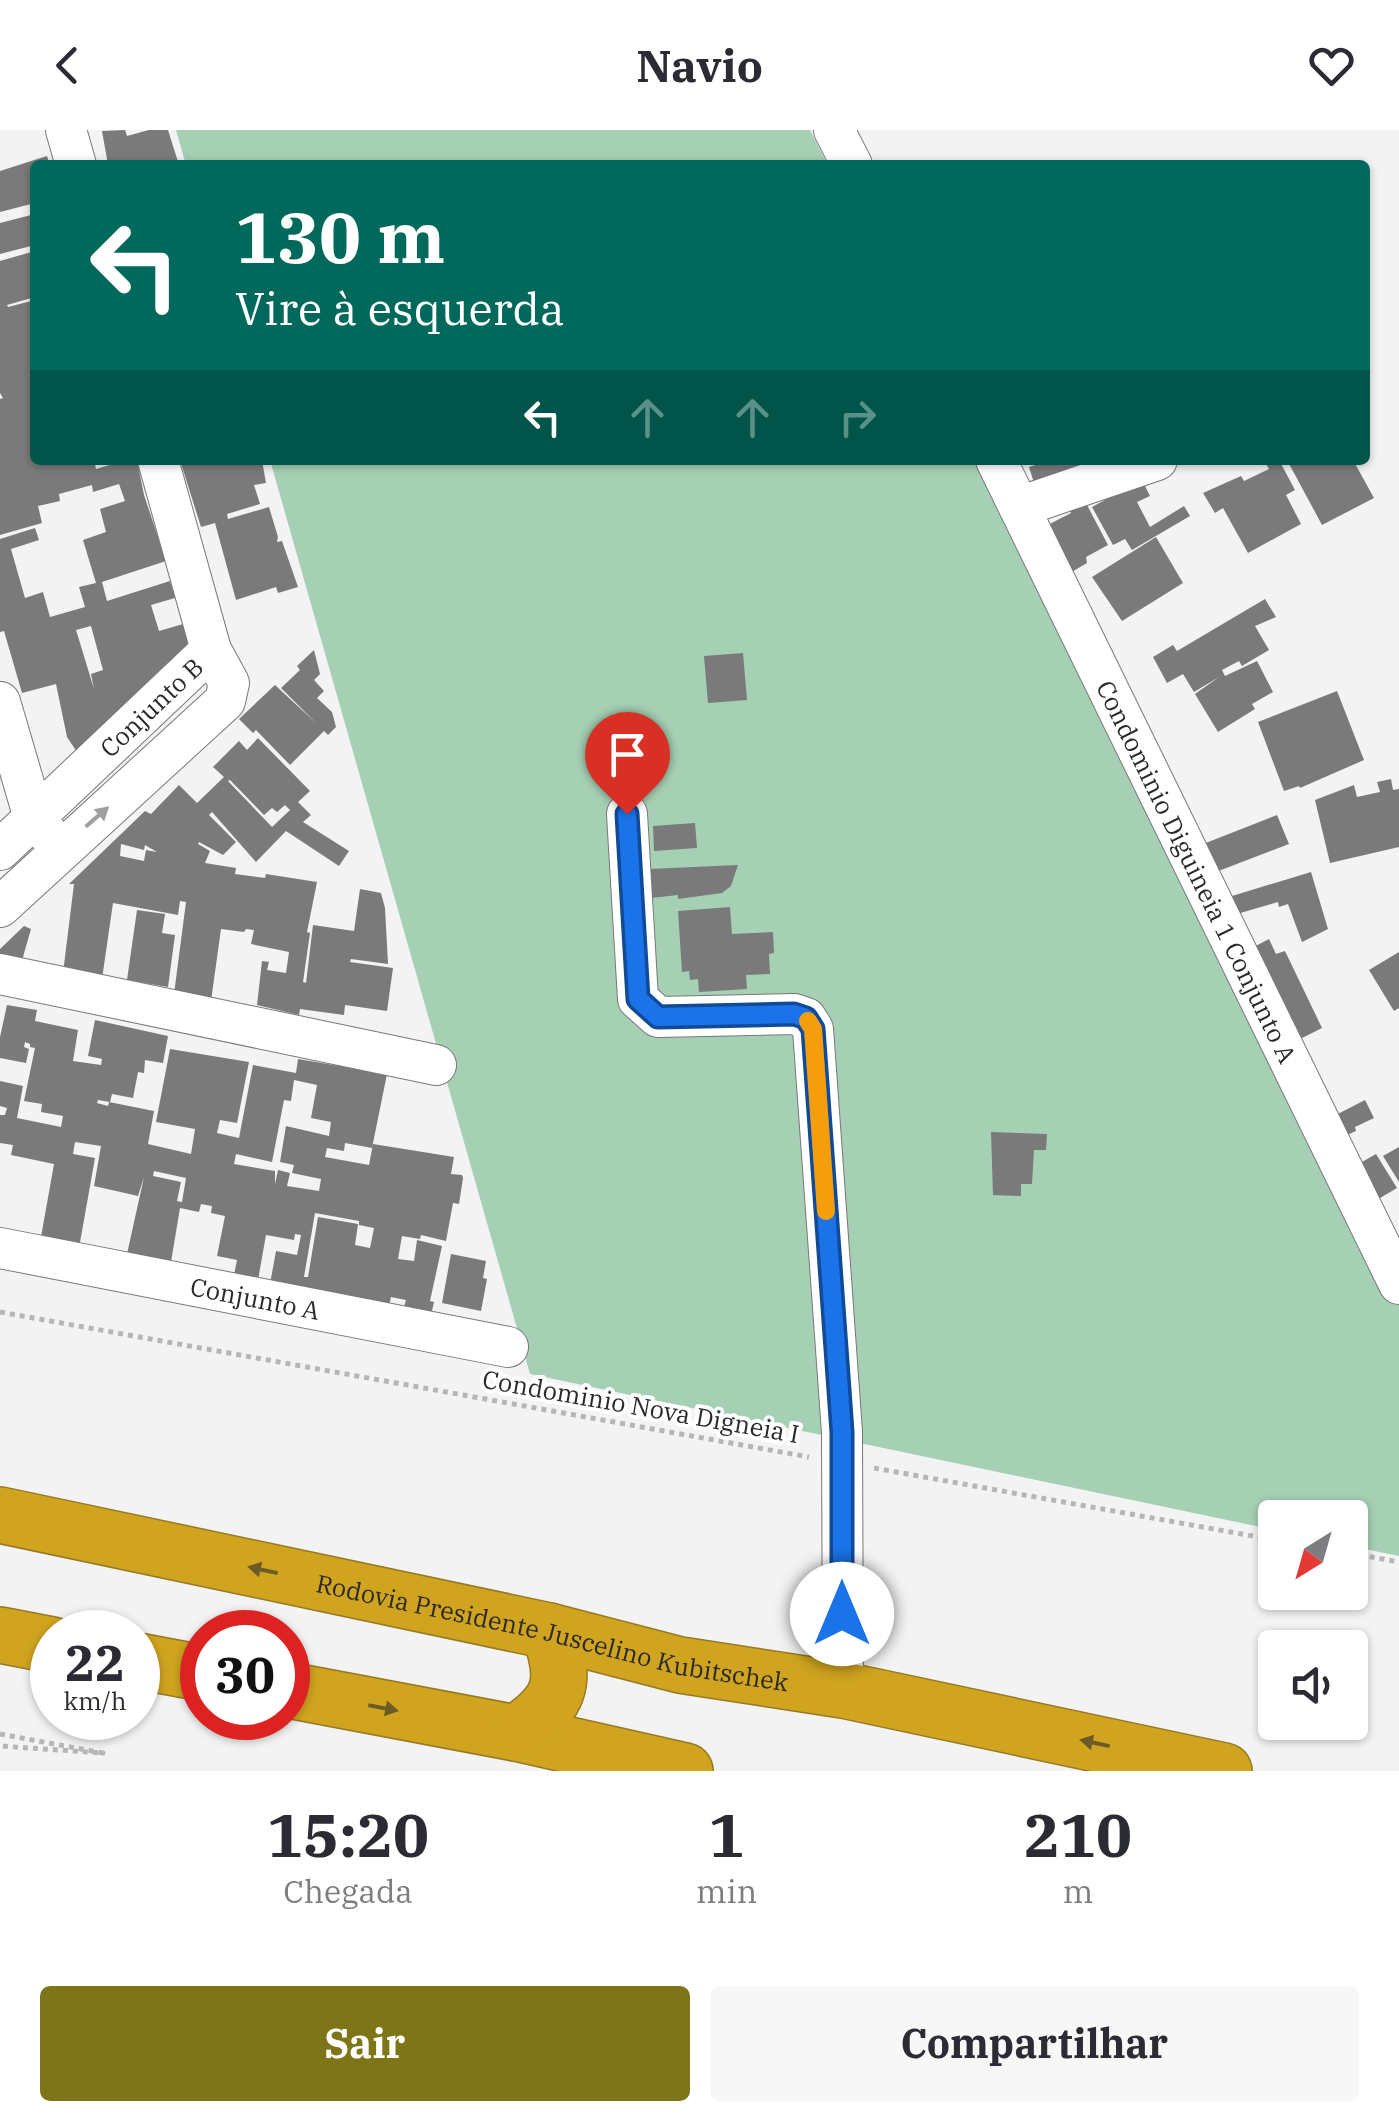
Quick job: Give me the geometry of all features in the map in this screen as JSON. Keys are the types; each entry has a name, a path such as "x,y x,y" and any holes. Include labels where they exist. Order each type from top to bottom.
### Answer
{"highway":[{"name":"Rodovia Presidente Juscelino Kubitschek","path":"0,1515 549,1630 680,1665 843,1690 1224,1771"},
{"path":"516,1734 548,1710 554,1700 560,1668 549,1630"},
{"path":"0,1634 30,1640"},
{"path":"310,1694 685,1771"}],"street":[{"path":"66,130 75,160"},
{"path":"834,130 849,160"},
{"name":"Conjunto B","path":"0,850 211,650 159,465"},
{"name":"Condominio Diguineia 1 Conjunto A","path":"998,465 1399,1284"},
{"path":"1019,507 1141,465"},
{"path":"0,907 222,707 230,683 211,650"},
{"path":"0,702 34,818 61,849"},
{"path":"627,814 638,999 647,1010 658,1017 794,1014 806,1018 813,1029 841,1447 843,1690"},
{"path":"0,974 436,1065"},
{"name":"Conjunto A","path":"0,1248 508,1347"}],"path":[{"name":"Condominio Nova Digneia I","path":"0,1312 841,1447 1258,1536"},
{"path":"1368,1556 1399,1562"},
{"path":"0,1734 103,1753 0,1746"}],"green space":[{"path":"176,130 810,130 825,160 185,160"},
{"path":"271,465 980,465 1399,1297 1399,1556 1368,1550 1368,1500 1258,1500 1258,1526 530,1374"}],"building":[{"path":"125,130 127,136 168,130 177,160 107,160 102,131"},
{"path":"30,161 30,204 0,212 0,171"},
{"path":"30,215 30,246 0,254 0,223"},
{"path":"30,252 30,298 7,305 30,301 30,465 95,465 96,469 138,465 166,561 102,582 107,601 170,581 175,598 151,605 159,631 183,624 190,648 79,755 67,737 56,684 22,693 4,631 0,632 0,539 35,528 39,540 11,549 25,598 43,592 50,617 85,607 79,587 96,583 83,540 106,532 100,509 125,501 119,484 93,492 92,485 59,494 60,501 38,506 42,523 0,535 0,261","holes":["91,626 103,670 91,674 94,689 76,630"]},
{"path":"182,465 263,465 266,483 254,485 260,504 227,514 228,519 269,507 277,542 282,541 298,587 278,593 276,587 236,600 215,523 201,527"},
{"path":"1035,465 1095,465 1034,483 1029,467"},
{"path":"1267,465 1282,465 1295,490 1286,495 1301,524 1248,553 1223,508 1215,513 1203,493 1269,469"},
{"path":"1290,465 1356,465 1374,498 1322,525"},
{"path":"1142,480 1150,496 1137,502 1150,527 1184,506 1190,516 1132,550 1125,539 1113,545 1092,507"},
{"path":"1068,504 1087,505 1108,545 1063,577 1040,529 1071,513"},
{"path":"1156,537 1183,583 1122,621 1092,577"},
{"path":"1265,599 1276,617 1255,626 1269,650 1242,666 1239,661 1222,670 1225,676 1257,661 1273,692 1252,704 1255,709 1218,732 1195,694 1219,677 1194,692 1183,674 1167,683 1153,657 1173,645 1177,651"},
{"path":"314,650 320,674 314,680 324,691 317,698 332,712 336,727 328,735 324,731 290,765 256,730 253,733 239,719 275,685 316,723 281,688"},
{"path":"743,653 747,700 708,703 704,656"},
{"path":"1337,691 1364,760 1284,791 1258,722"},
{"path":"258,738 310,791 298,802 311,815 303,822 349,851 339,866 286,831 256,862 212,812 209,815 236,842 223,855 199,842 210,851 205,863 236,868 235,874 265,878 266,874 317,882 307,932 310,933 303,982 306,983 313,925 354,931 360,889 381,893 388,964 351,959 350,962 393,968 387,1011 345,1005 344,1015 300,1009 299,1015 257,1005 262,961 269,962 267,970 286,973 289,952 251,944 254,930 246,929 221,929 211,1001 174,994 186,902 180,901 178,915 113,903 102,979 63,973 74,884 69,884 145,811 151,814 179,785 197,803 224,777 213,767 239,741 247,750","holes":["230,780 264,815 285,805 290,810 272,827","121,844 144,850 145,845 157,852 146,850 144,861 120,856"]},
{"path":"1391,779 1393,790 1399,789 1399,847 1330,863 1315,800 1354,785 1357,797 1380,792 1377,782"},
{"path":"1277,815 1289,844 1208,875 1193,848"},
{"path":"695,823 697,848 654,851 653,826"},
{"path":"738,865 731,886 722,893 651,898 649,869"},
{"path":"1311,872 1328,929 1302,942 1288,904 1279,907 1278,902 1237,914 1232,896"},
{"path":"730,907 732,934 773,932 770,974 746,975 747,989 699,992 698,979 690,980 689,971 682,972 678,911"},
{"path":"137,910 165,914 162,933 175,935 168,987 127,980"},
{"path":"24,926 31,929 21,964 0,960 0,949"},
{"path":"1269,939 1276,954 1285,951 1322,1028 1292,1043 1246,951"},
{"path":"1399,952 1399,1008 1394,1011 1369,970"},
{"path":"7,1005 37,1010 35,1021 78,1030 73,1061 101,1065 102,1059 88,1056 95,1020 168,1036 163,1063 145,1060 144,1073 138,1072 133,1098 112,1094 110,1102 97,1103 154,1111 148,1144 191,1154 195,1129 156,1122 170,1049 249,1062 237,1123 220,1120 217,1133 239,1138 253,1065 296,1073 298,1059 387,1074 372,1148 345,1143 344,1151 327,1148 325,1157 369,1165 373,1144 454,1157 451,1174 463,1178 459,1204 453,1203 446,1241 421,1235 420,1239 402,1236 398,1259 414,1261 417,1240 442,1246 430,1301 434,1302 431,1315 403,1310 406,1300 391,1297 389,1306 270,1284 276,1251 297,1255 301,1235 295,1234 294,1240 266,1235 258,1280 234,1275 237,1260 217,1256 225,1216 211,1213 212,1206 201,1204 199,1212 180,1208 171,1262 127,1254 144,1177 138,1196 94,1186 101,1146 75,1142 73,1154 95,1158 79,1248 41,1237 54,1164 11,1155 13,1145 0,1143 0,1115 5,1115 7,1108 0,1106 0,1081 23,1086 17,1118 61,1127 63,1116 41,1112 42,1104 24,1101 35,1048 25,1042 24,1047 29,1049 26,1063 0,1058","holes":["294,1080 317,1085 311,1118 331,1122 329,1136 286,1126 280,1162 294,1165 292,1173 321,1179 319,1191 287,1186 290,1173 278,1170 275,1184 275,1171 234,1164 236,1154 272,1162 284,1100 291,1101","154,1171 186,1178 182,1202 177,1201 181,1182 153,1176","315,1213 359,1221 359,1225 374,1228 370,1248 355,1245 358,1224 318,1217 308,1277 304,1277"]},
{"path":"1365,1100 1374,1118 1355,1127 1356,1131 1347,1135 1330,1118"},
{"path":"991,1132 1047,1134 1046,1150 1034,1150 1032,1184 1021,1184 1021,1196 993,1195"},
{"path":"1399,1147 1399,1182 1383,1156"},
{"path":"1376,1154 1397,1188 1375,1201 1355,1166"},
{"path":"451,1254 486,1261 481,1311 442,1303"}],"slow traffic":[{"path":"808,1021 813,1029 826,1211"}],"route":[{"path":"627,814 638,999 647,1010 658,1017 794,1014 806,1018 813,1029 842,1432 842,1614"}]}
